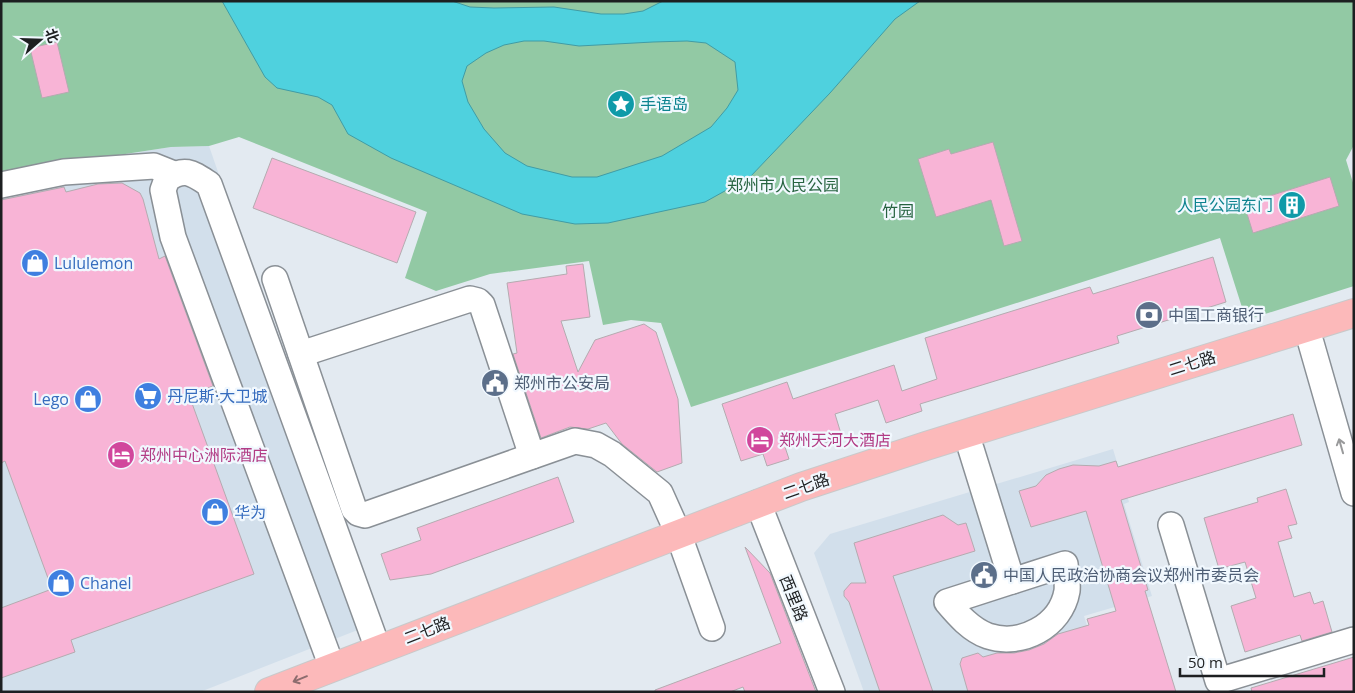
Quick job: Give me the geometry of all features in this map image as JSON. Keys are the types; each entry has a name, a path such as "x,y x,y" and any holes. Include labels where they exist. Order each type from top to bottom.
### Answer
{"main road":[{"name":"二七路","path":"269,692 378,649 760,511 801,487 926,446 1354,313"},
{"name":"二七路","path":"760,511 807,502 1354,329"},
{"name":"二七路","path":"318,692 681,541"}],"street":[{"path":"1,185 74,171 154,166 174,174"},
{"path":"332,667 173,237 163,190 167,179 174,174 182,171 198,177 209,184 378,649"},
{"path":"275,279 354,509 358,513 365,515 575,441 596,445 612,454 660,493 681,541 712,628"},
{"path":"301,354 470,299 478,301 482,304 532,456"},
{"path":"1311,343 1354,493"},
{"path":"971,449 1012,581"},
{"name":"西里路","path":"760,511 832,692"},
{"path":"1171,525 1218,682 1354,640"}],"shaded area":[{"name":"丹尼斯·大卫城","path":"209,146 346,540 378,622 200,692 1,692 1,173 171,147"},
{"name":"中国人民政治协商会议郑州市委员会","path":"1113,449 1129,502 1124,504 1152,596 1084,616 1102,674 1043,692 864,692 814,553 830,534"}],"green space":[{"name":"郑州市人民公园","path":"1,1 1354,1 1354,145 1346,160 1354,186 1354,286 1246,320 1220,238 691,407 661,323 631,320 603,325 589,261 490,274 436,291 405,278 427,212 239,137 209,146 171,147 1,173"}],"water":[{"path":"222,1 452,1 470,7 554,7 601,14 624,14 643,11 663,1 920,1 895,19 830,93 750,177 705,202 608,223 575,224 522,214 391,158 348,134 332,105 318,97 277,88 265,77","holes":["524,41 544,41 579,46 687,41 706,43 735,62 738,90 727,108 711,127 662,156 597,177 572,177 527,166 505,153 484,129 468,102 462,81 467,66 486,53 504,45"]}],"building":[{"path":"57,42 69,92 42,98 30,48"},
{"path":"993,142 1022,241 1004,246 991,200 936,217 918,159 949,149 951,154"},
{"path":"272,158 416,212 397,263 253,208"},
{"name":"人民公园东门","path":"1330,177 1339,206 1253,233 1244,204"},
{"path":"122,183 140,193 143,199 159,259 165,256 213,386 189,395 254,574 71,640 75,652 1,678 1,608 52,589 5,461 1,463 1,200 64,187 66,192 98,184"},
{"path":"1213,257 1226,302 1117,336 1119,343 920,404 922,411 886,423 878,400 835,414 842,437 816,446 813,437 785,447 789,459 767,466 763,454 741,461 722,404 787,382 793,399 894,365 902,391 937,379 925,338 1090,287 1093,294"},
{"path":"583,264 590,317 561,321 578,372 595,340 644,324 656,332 678,399 682,463 657,472 622,444 606,423 588,429 570,427 541,438 513,354 517,353 507,283 567,274 566,266"},
{"path":"1293,414 1302,445 1121,500 1148,590 1145,591 1176,692 968,692 960,664 962,658 978,653 983,657 997,653 1014,653 1029,650 1044,644 1058,634 1089,625 1087,619 1116,611 1086,511 1031,527 1019,491 1036,486 1046,475 1073,465 1099,466 1116,461 1118,467"},
{"path":"558,477 574,522 431,574 390,580 381,554 421,540 417,528"},
{"path":"1286,489 1297,524 1288,526 1292,538 1278,542 1294,597 1310,592 1314,604 1323,601 1332,632 1302,641 1300,635 1245,652 1231,606 1256,598 1245,562 1219,569 1204,518 1258,502 1257,498"},
{"path":"943,515 958,525 966,523 975,551 893,576 933,692 880,692 849,602 844,596 844,591 851,583 866,583 854,543"},
{"path":"745,547 770,573 816,692 745,692 743,687 730,692 655,692 655,690 781,643"},
{"path":"1354,657 1354,692 1252,692 1251,688"}],"place":[{"name":"手语岛","path":"621,104"},
{"name":"人民公园东门","path":"1292,205"},
{"name":"Lululemon","path":"35,263"},
{"name":"中国工商银行","path":"1149,315"},
{"name":"郑州市公安局","path":"495,383"},
{"name":"丹尼斯·大卫城","path":"148,396"},
{"name":"Lego","path":"88,399"},
{"name":"郑州天河大酒店","path":"760,440"},
{"name":"郑州中心洲际酒店","path":"121,455"},
{"name":"华为","path":"215,512"},
{"name":"中国人民政治协商会议郑州市委员会","path":"984,575"},
{"name":"Chanel","path":"61,583"}],"park label":[{"name":"竹园","path":"898,211"}]}
